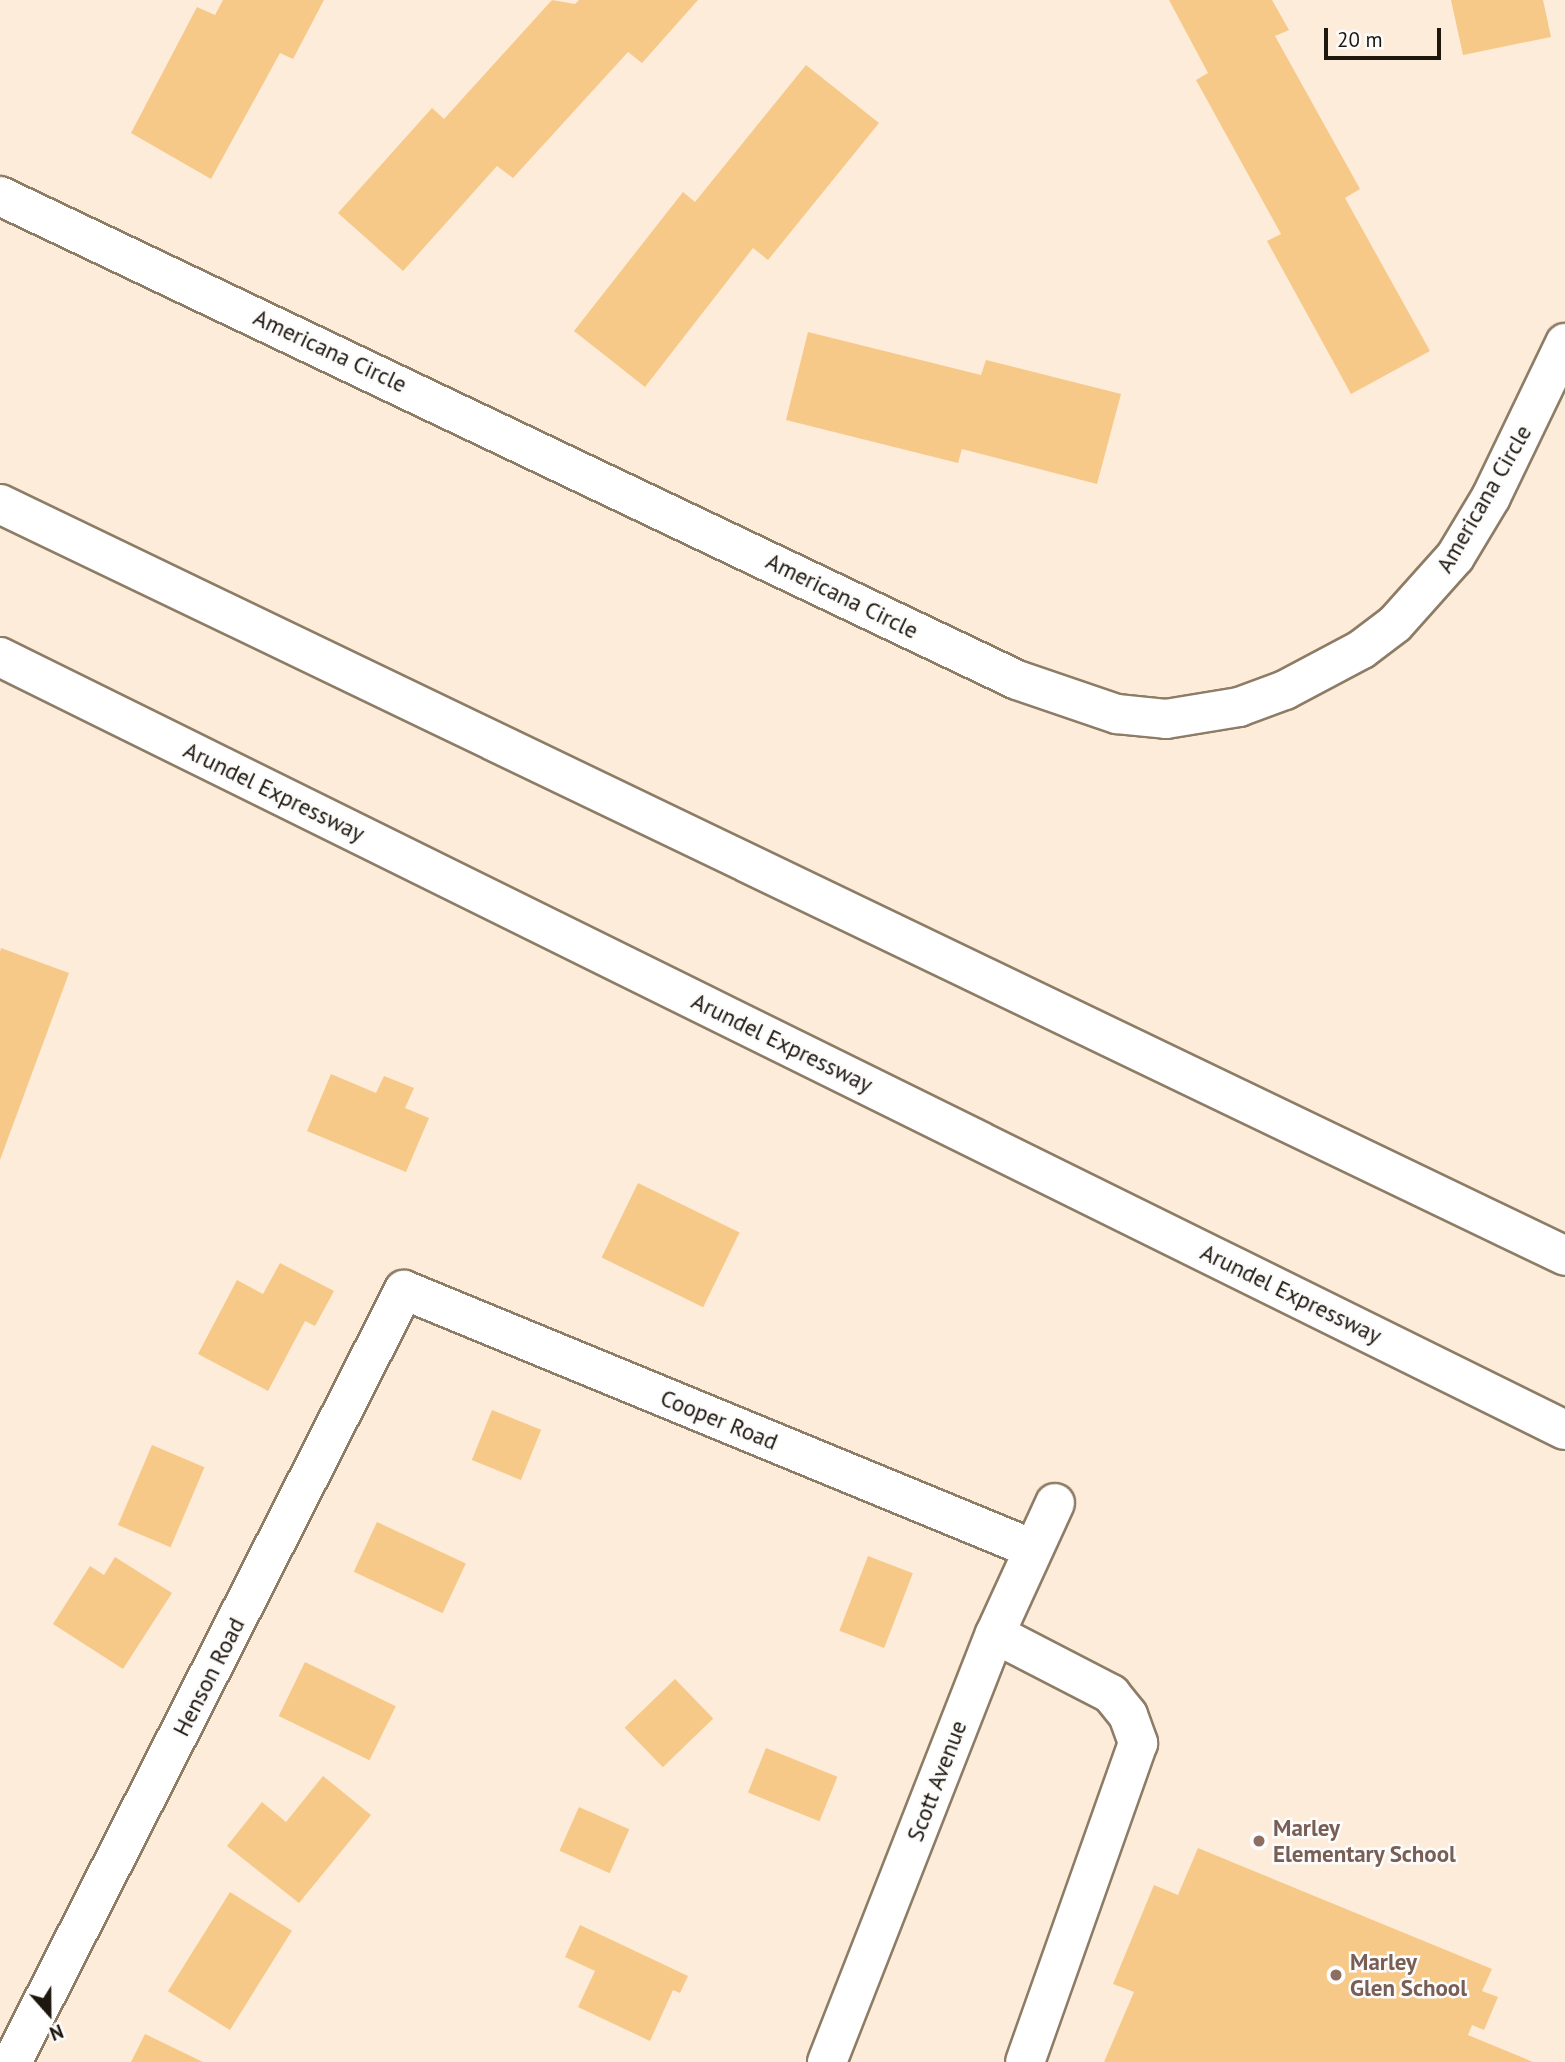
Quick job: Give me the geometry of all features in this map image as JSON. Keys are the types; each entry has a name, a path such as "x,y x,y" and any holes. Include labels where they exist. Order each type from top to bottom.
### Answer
{"main road":[{"name":"Americana Circle","path":"0,195 1017,680 1118,714 1166,719 1239,707 1285,690 1362,649 1395,624 1455,557 1491,497 1565,343"},
{"path":"0,504 1565,1256"},
{"name":"Arundel Expressway","path":"0,657 1565,1430"},
{"name":"Cooper Road","path":"404,1290 1033,1549"},
{"name":"Henson Road","path":"12,2062 404,1290"},
{"name":"Scott Avenue","path":"827,2062 995,1634 1055,1503"},
{"path":"995,1634 1111,1694 1128,1716 1138,1743 1025,2062"}],"building":[{"path":"223,0 324,0 293,59 280,53 211,179 131,133 197,7 215,15"},
{"path":"552,0 575,4 579,0 698,0 642,63 628,52 513,178 497,166 403,271 338,213 432,108 444,119"},
{"path":"1169,0 1272,0 1289,30 1275,36 1360,189 1345,198 1430,351 1351,394 1267,241 1281,234 1196,80 1208,73"},
{"path":"1451,0 1543,0 1551,37 1463,55"},
{"path":"806,65 879,123 768,260 753,248 645,387 574,331 683,192 695,202"},
{"path":"808,332 981,375 986,360 1121,394 1097,484 962,449 958,463 786,420"},
{"path":"1,948 69,973 0,1160 0,952"},
{"path":"331,1074 376,1093 384,1076 414,1088 405,1108 429,1118 406,1172 307,1131"},
{"path":"638,1183 740,1233 703,1307 602,1258"},
{"path":"280,1263 334,1291 315,1326 305,1321 268,1391 198,1354 237,1280 263,1294"},
{"path":"492,1410 541,1430 521,1480 472,1460"},
{"path":"152,1445 204,1467 170,1547 118,1525"},
{"path":"377,1522 466,1563 443,1613 354,1572"},
{"path":"868,1556 913,1573 884,1648 839,1631"},
{"path":"115,1557 172,1593 123,1669 53,1624 90,1566 104,1575"},
{"path":"305,1662 396,1706 369,1760 279,1716"},
{"path":"675,1679 713,1719 663,1767 625,1728"},
{"path":"766,1748 837,1777 819,1821 748,1793"},
{"path":"323,1776 371,1815 299,1903 227,1846 262,1802 286,1822"},
{"path":"579,1807 629,1829 610,1873 559,1851"},
{"path":"1198,1848 1492,1969 1482,1991 1498,1997 1484,2030 1472,2025 1468,2035 1533,2062 1104,2062 1134,1992 1113,1984 1154,1885 1178,1895"},
{"path":"230,1892 292,1931 230,2030 168,1991"},
{"path":"580,1925 688,1976 680,1993 673,1990 650,2041 578,2007 595,1971 565,1957"},
{"path":"145,2034 203,2062 131,2062"}],"place":[{"name":"Marley Elementary School","path":"1259,1841"},
{"name":"Marley Glen School","path":"1336,1975"}]}
